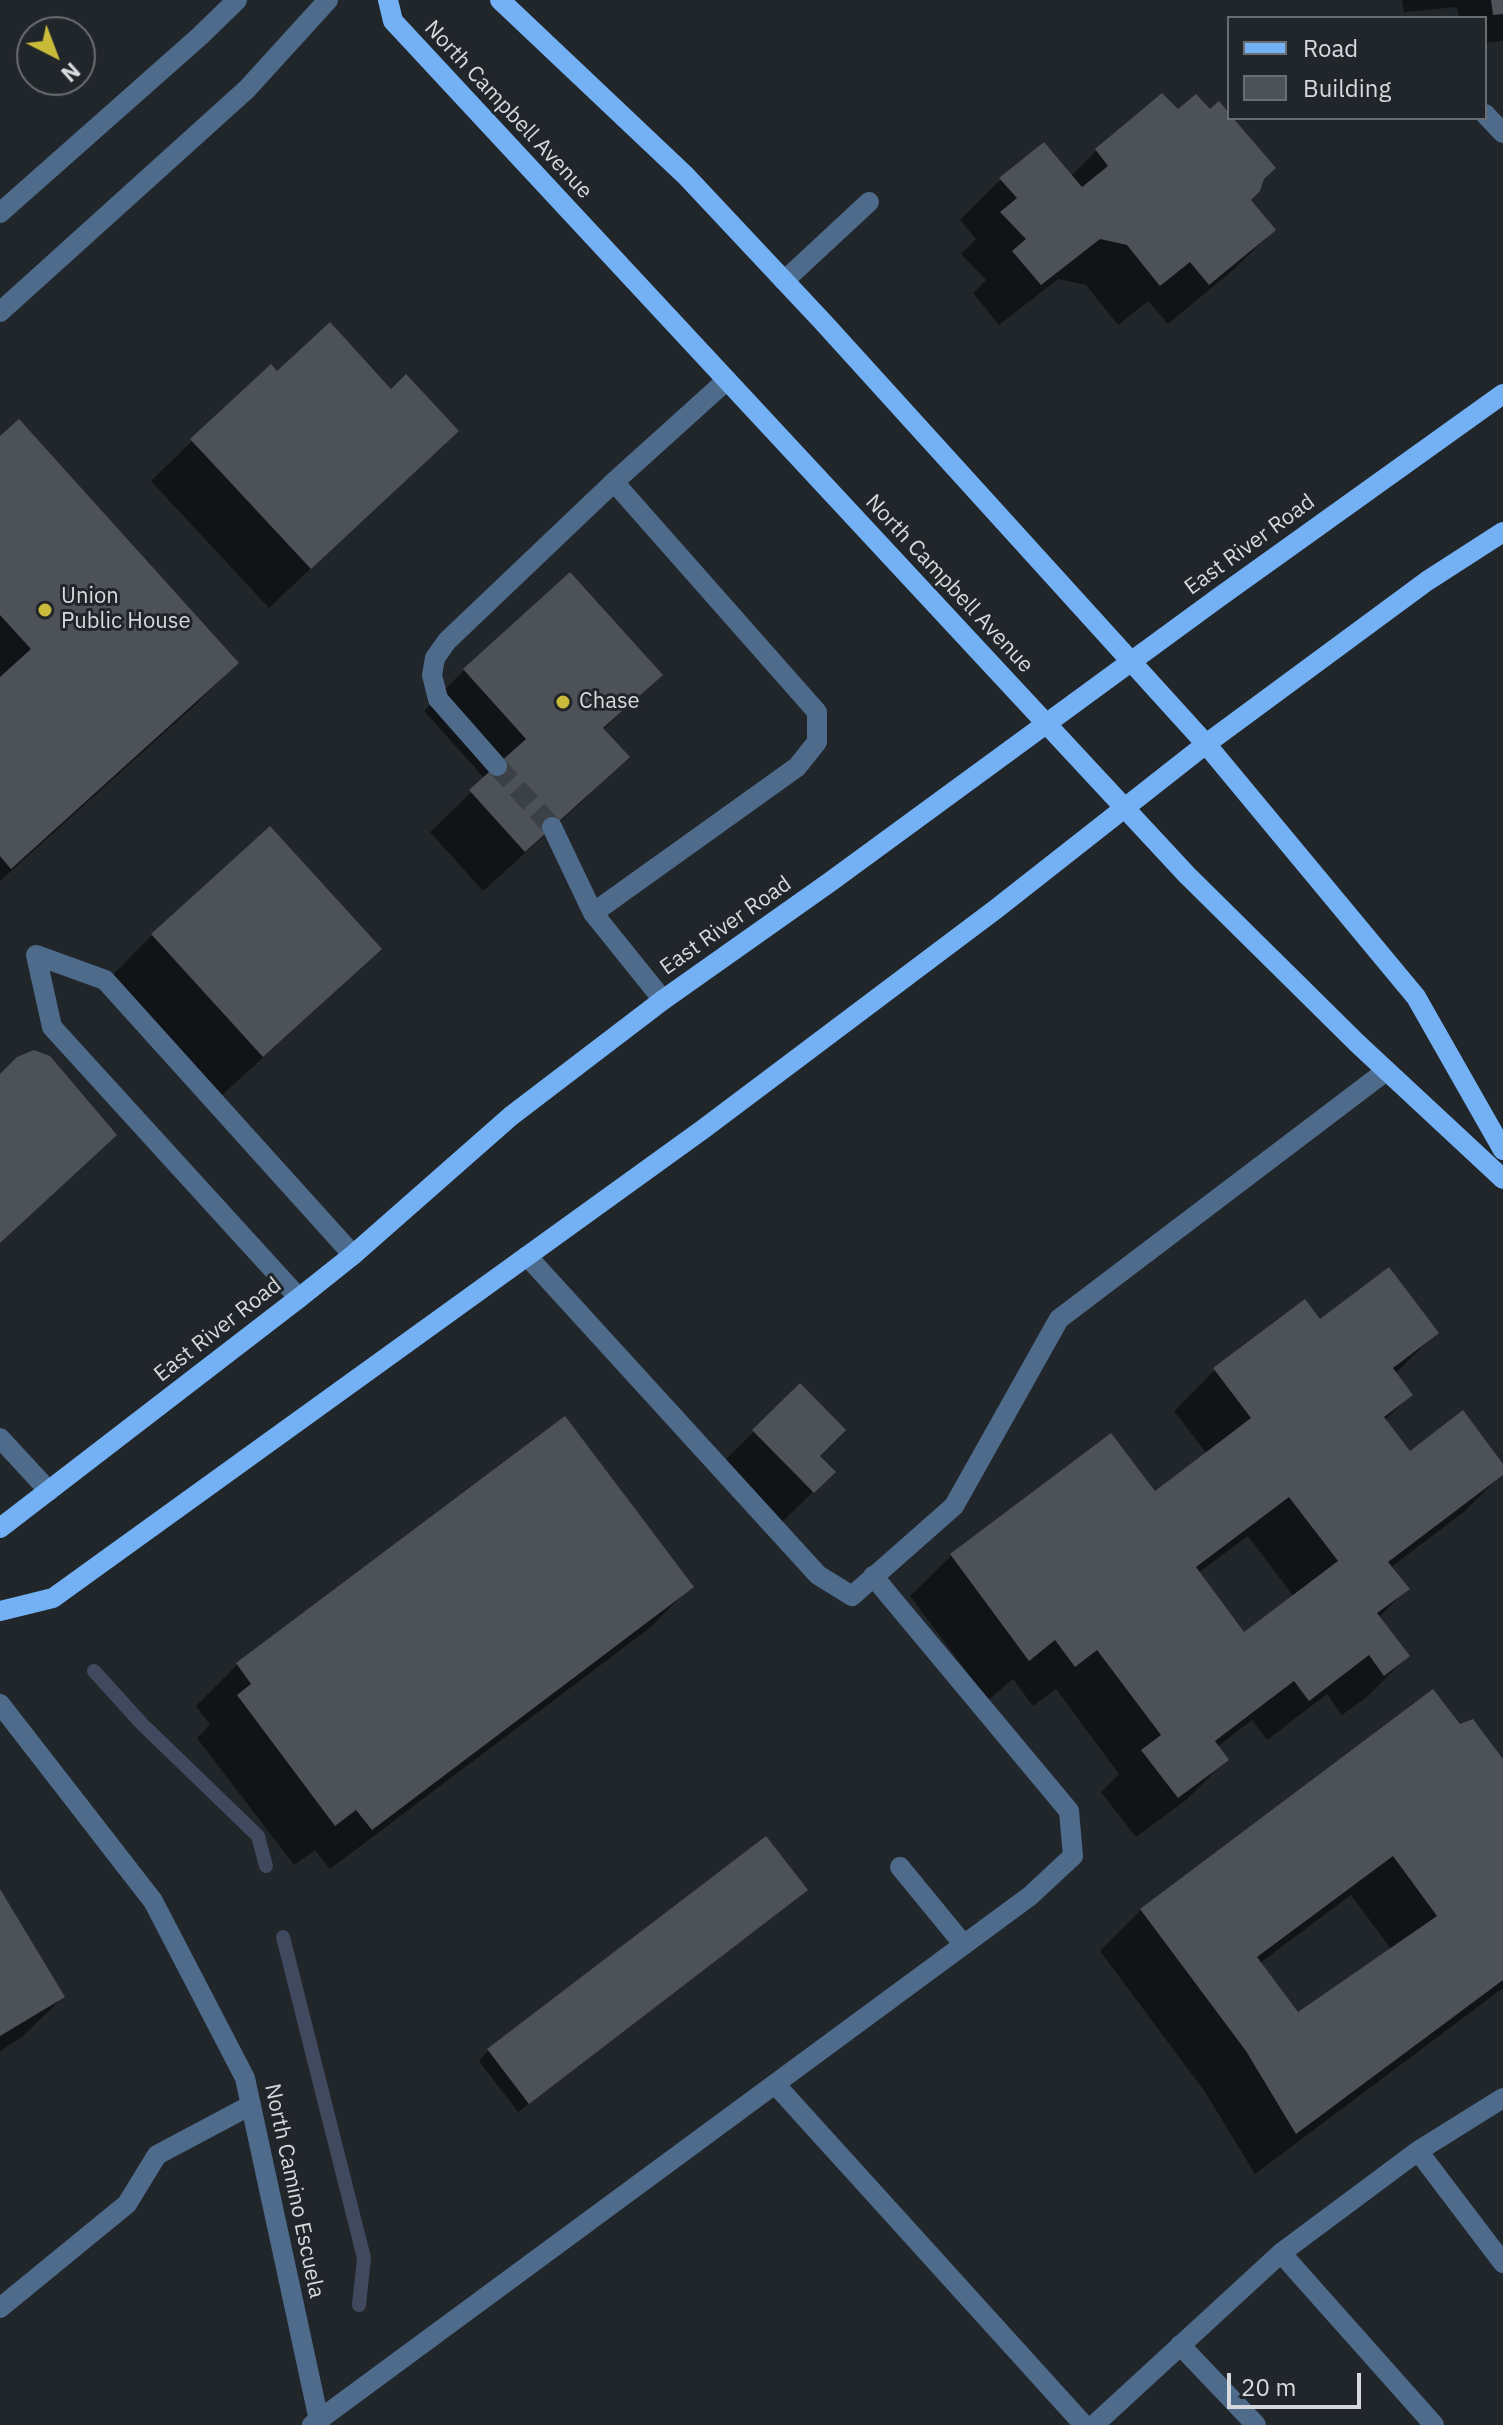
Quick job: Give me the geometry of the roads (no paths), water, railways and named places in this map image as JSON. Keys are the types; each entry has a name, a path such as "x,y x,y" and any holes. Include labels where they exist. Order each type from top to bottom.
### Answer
{"main road":[{"name":"North Campbell Avenue","path":"388,0 393,21 1187,875 1386,1071 1503,1179"},
{"path":"500,0 686,176 1206,744 1416,997 1503,1150"},
{"name":"East River Road","path":"0,1528 353,1255 511,1116 663,1000 1503,394"},
{"path":"0,1611 53,1598 702,1130 996,909 1206,744 1427,581 1503,532"}],"street":[{"path":"0,213 237,0"},
{"path":"0,312 247,89 328,0"},
{"path":"1487,116 1503,133"},
{"path":"784,281 869,202"},
{"path":"497,766 438,699 432,675 435,658 447,641 614,482 727,380"},
{"path":"593,913 797,767 817,742 817,712 614,482"},
{"path":"552,827 593,913 663,1000"},
{"path":"299,1298 52,1027 36,955 105,980 353,1255"},
{"path":"527,1256 818,1575 852,1596 954,1506 1059,1319 1386,1071"},
{"path":"0,1438 49,1491"},
{"path":"317,2423 1030,1896 1073,1856 1069,1811 873,1576"},
{"name":"North Camino Escuela","path":"0,1704 153,1901 245,2078 317,2423"},
{"path":"900,1867 964,1945"},
{"path":"775,2084 1084,2425"},
{"path":"1094,2425 1281,2253 1418,2151 1503,2098"},
{"path":"0,2308 127,2204 157,2155 251,2105"},
{"path":"1418,2151 1503,2263"},
{"path":"1281,2253 1434,2425"},
{"path":"1180,2345 1256,2425"}],"waterway":[{"path":"94,1671 142,1724 258,1836 266,1866"},
{"path":"283,1937 364,2258 359,2305"}],"tunnel":[{"path":"497,766 552,827"}],"place":[{"name":"Union Public House","path":"45,610"},
{"name":"Chase","path":"563,702"}]}
